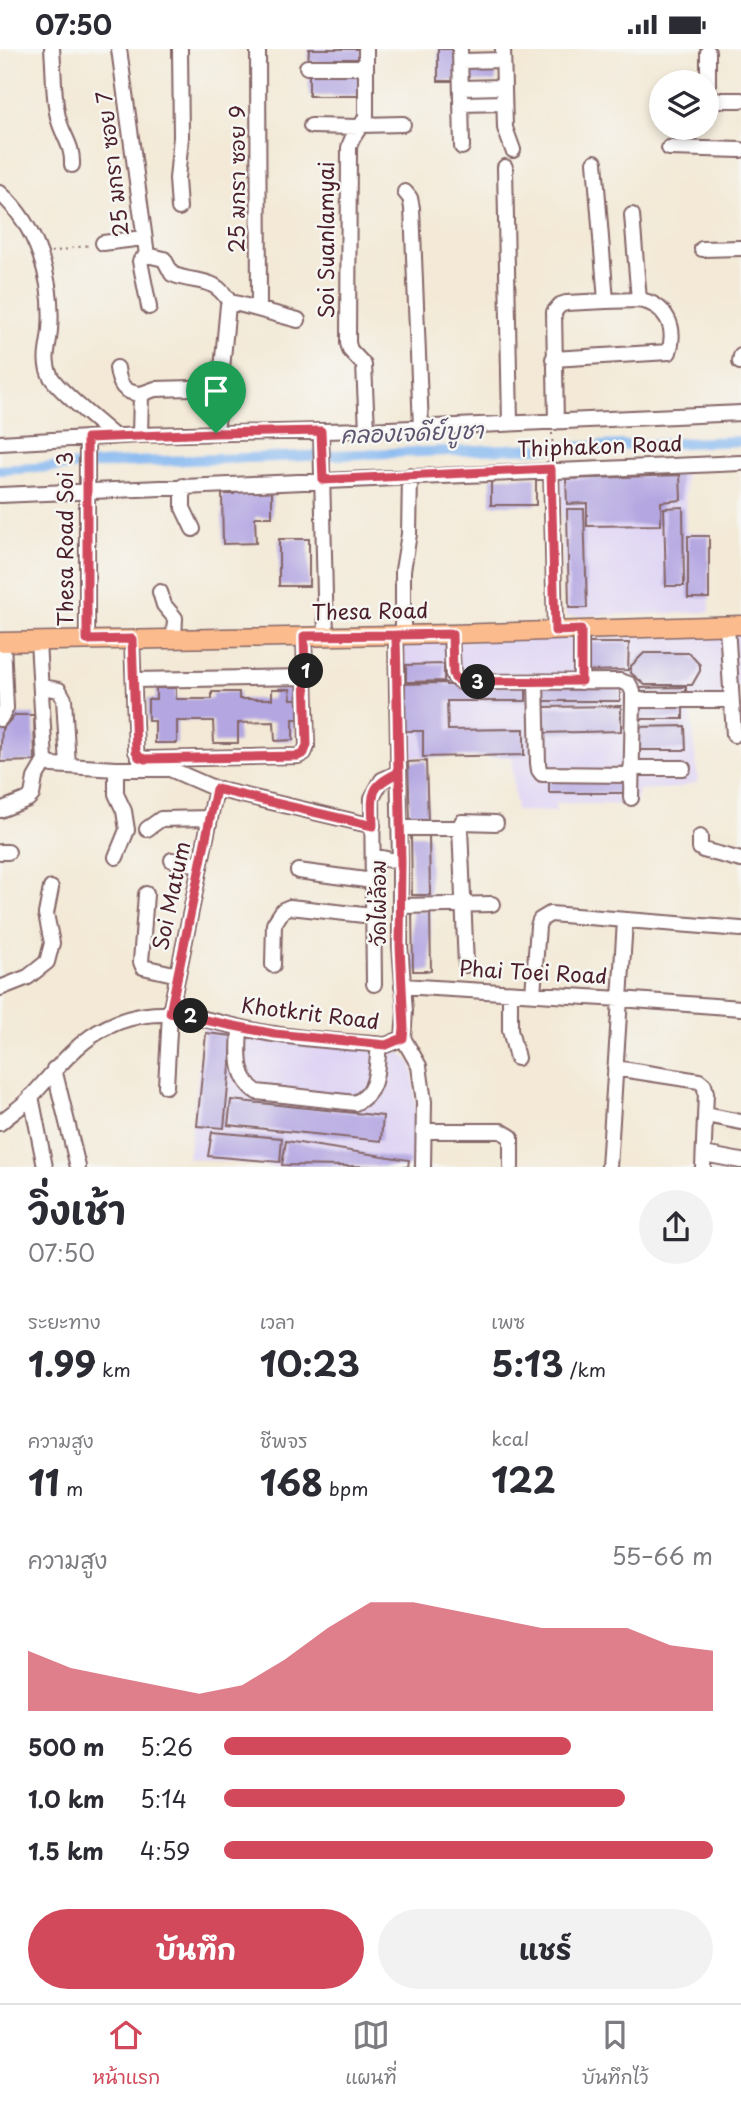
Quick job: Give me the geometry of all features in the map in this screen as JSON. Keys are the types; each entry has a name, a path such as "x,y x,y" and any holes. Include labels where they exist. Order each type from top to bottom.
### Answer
{"main road":[{"name":"Thesa Road","path":"1,642 326,637 734,625"}],"street":[{"path":"52,49 57,110 62,130 72,149 72,165"},
{"name":"25 มกรา ซอย 7","path":"119,49 147,255 164,259 172,274 222,289 230,303"},
{"path":"179,208 177,179 181,125 180,49"},
{"name":"25 มกรา ซอย 9","path":"258,49 259,308"},
{"name":"Soi Suanlamyai","path":"366,49 366,116 351,138 349,149 348,343 350,350 364,365 367,430"},
{"path":"708,52 708,70"},
{"path":"462,147 461,55 503,55 505,128 513,150"},
{"path":"307,67 366,67"},
{"path":"462,88 504,87"},
{"path":"719,100 741,100"},
{"path":"462,104 504,103"},
{"path":"311,126 403,124"},
{"path":"669,148 741,149"},
{"path":"595,162 606,301"},
{"path":"505,167 510,423"},
{"path":"404,192 410,198 412,208 421,427"},
{"path":"0,193 12,203 27,226 47,276 50,331 46,356 52,380 114,436"},
{"path":"632,215 639,300"},
{"path":"103,243 143,238"},
{"path":"702,249 741,248"},
{"path":"147,255 140,261 149,307"},
{"path":"553,359 666,354 670,349 671,338 664,312 658,305 639,300 566,303 556,309 553,359 554,427"},
{"path":"216,433 226,309 230,303 259,308 298,320"},
{"path":"117,368 119,382 124,389 132,393 192,388"},
{"path":"140,435 141,394"},
{"path":"0,443 87,442 114,436 216,433 321,435 510,423 554,427 741,413"},
{"path":"321,435 326,637"},
{"name":"Thesa Road Soi 3","path":"87,442 87,640"},
{"path":"552,462 555,631"},
{"name":"Thiphakon Road","path":"0,495 87,485 183,486 322,475 411,476 552,462 741,463"},
{"name":"วัดไผ่ล้อม","path":"411,476 400,635 400,946 403,1038 419,1066 424,1102 423,1167"},
{"path":"183,486 183,508 193,529"},
{"path":"160,592 164,605 175,618 174,639"},
{"path":"734,625 730,700 734,735"},
{"path":"581,630 581,681"},
{"path":"452,634 453,673 461,682 620,681 629,684 633,700 631,798"},
{"path":"132,639 136,751 139,757 145,759 298,756 304,753 307,745 307,677 304,636"},
{"path":"0,810 28,799 33,791 35,778 45,761 43,687 38,641"},
{"path":"0,719 6,708 1,642"},
{"path":"134,680 307,677"},
{"path":"536,682 539,770 542,774 683,768"},
{"path":"43,687 59,690 64,699 68,766"},
{"path":"633,700 730,700"},
{"path":"45,761 52,765 170,769 216,789 373,826"},
{"path":"116,769 116,794 124,811 127,830 116,857"},
{"path":"374,985 372,798 374,790 382,780 398,773"},
{"name":"Soi Matum","path":"166,1086 170,1013 216,789"},
{"path":"147,829 161,818 210,818"},
{"path":"466,965 460,828 462,822 496,823"},
{"path":"400,828 460,828"},
{"path":"700,837 700,848 703,850 741,860"},
{"path":"373,856 401,862"},
{"path":"172,860 200,865"},
{"path":"299,871 373,881"},
{"path":"1,993 47,962 52,943 46,913 51,888"},
{"path":"146,894 141,962 143,967 178,975"},
{"path":"401,907 492,904"},
{"path":"273,965 275,924 283,910 290,907 373,916"},
{"path":"533,994 538,926 544,916 550,914 741,929"},
{"path":"625,921 620,999 741,1008"},
{"name":"Phai Toei Road","path":"402,986 620,999 608,1167"},
{"path":"510,993 510,1030 516,1058"},
{"name":"Khotkrit Road","path":"0,1123 31,1096 54,1069 95,1034 117,1022 170,1013 275,1034 379,1045 403,1038"},
{"path":"240,1028 241,1067 248,1087 257,1092 355,1103 365,1099 371,1092 379,1045"},
{"path":"615,1068 699,1081 704,1085 706,1093 704,1160 741,1161"},
{"path":"54,1069 78,1167"},
{"path":"31,1096 45,1167"},
{"path":"706,1115 741,1122"},
{"path":"424,1131 507,1133 510,1137 511,1167"}],"path":[{"path":"40,255 103,243"},
{"path":"552,462 554,427"}],"shaded area":[{"path":"685,471 686,532 708,533 710,612 566,616 560,476"},
{"path":"741,634 741,690 730,680 732,708 691,709 698,782 678,788 638,790 635,805 555,803 556,812 516,811 511,757 405,757 403,642"},
{"path":"204,1025 401,1053 412,1064 418,1137 417,1166 279,1167 188,1158"}],"building":[{"path":"309,49 362,49 362,63 308,62"},
{"path":"438,49 459,49 459,81 438,81"},
{"path":"467,65 496,65 496,82 467,82"},
{"path":"309,72 362,72 362,96 309,96"},
{"path":"680,475 681,500 661,502 661,525 587,526 587,503 567,504 566,479"},
{"path":"491,477 536,477 536,505 491,505"},
{"path":"234,486 272,486 272,517 255,517 256,543 223,544 222,494 234,494"},
{"path":"683,507 684,586 666,586 664,508"},
{"path":"567,509 584,509 587,608 569,608"},
{"path":"688,536 709,536 709,598 688,598"},
{"path":"279,539 309,539 309,586 279,586"},
{"path":"584,643 629,643 628,670 585,671"},
{"path":"644,653 689,653 700,665 700,671 692,685 645,685 631,673 631,666"},
{"path":"444,664 444,681 406,682 406,665"},
{"path":"403,684 526,685 526,701 447,701 448,730 524,729 524,755 423,757 423,731 404,731"},
{"path":"541,685 620,685 620,701 541,701"},
{"path":"686,687 686,700 637,700 637,688"},
{"path":"156,688 176,688 176,699 212,699 212,692 239,692 239,699 272,699 272,689 290,689 291,699 301,699 302,719 293,719 293,740 275,741 274,722 238,723 238,743 214,743 213,721 177,721 177,743 155,743 155,721 148,721 148,699 156,699"},
{"path":"635,703 683,703 683,719 635,719"},
{"path":"621,706 621,731 542,733 542,707"},
{"path":"15,715 34,715 35,761 0,762 2,729"},
{"path":"685,726 686,750 635,750 635,727"},
{"path":"426,761 428,821 410,822 408,762"},
{"path":"549,777 628,777 629,793 549,793"},
{"path":"411,835 429,835 430,895 412,895"},
{"path":"412,911 430,911 431,971 413,971"},
{"path":"206,1033 233,1036 224,1128 197,1126"},
{"path":"231,1100 383,1116 381,1141 228,1125"},
{"path":"212,1132 282,1138 280,1162 208,1156"},
{"path":"286,1141 409,1160 408,1167 282,1165"}],"waterway":[{"name":"คลองเจดีย์บูชา","path":"0,470 134,462 741,441"}],"route":[{"path":"216,433 87,438 87,640 132,639 136,751 139,757 298,756 304,753 307,745 304,636 396,635 398,773 382,780 374,790 373,826 216,789 170,1013 275,1034 386,1045 394,1043 403,1038 404,1028 400,946 401,862 396,635 452,634 453,673 461,682 581,681 581,630 555,631 551,469 323,480 321,431 216,433"}]}
